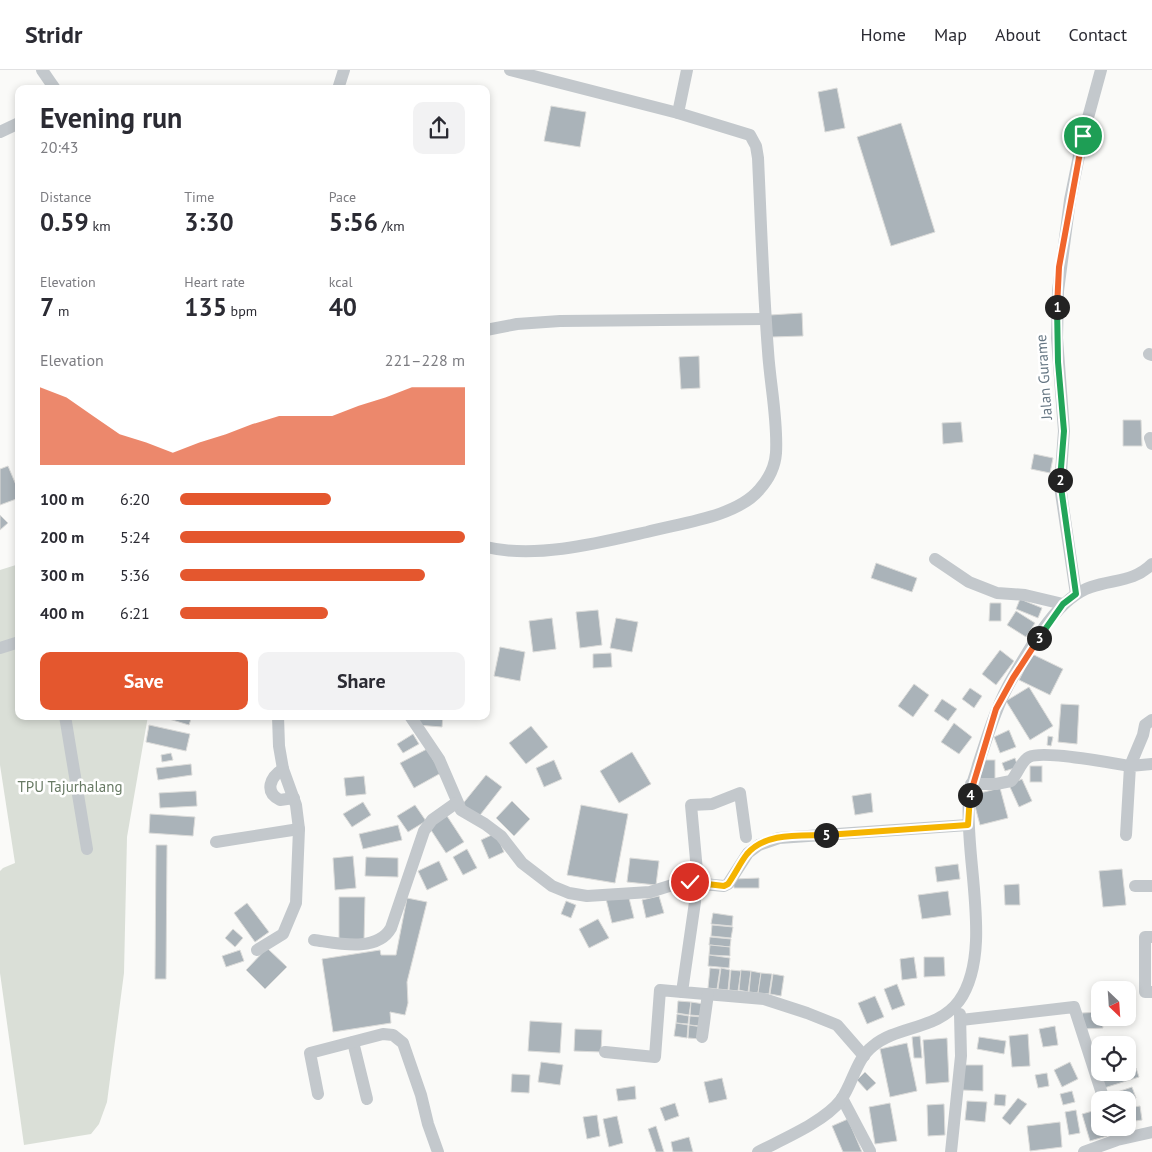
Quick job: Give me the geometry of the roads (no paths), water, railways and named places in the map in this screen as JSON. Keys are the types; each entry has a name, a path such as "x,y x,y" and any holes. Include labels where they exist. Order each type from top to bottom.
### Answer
{"street":[{"path":"42,70 52,85"},
{"path":"339,85 344,70"},
{"path":"490,547 545,550 590,544 722,512 748,500 768,477 776,454 765,319 756,146 750,135 678,113 510,70"},
{"path":"678,113 687,70"},
{"name":"Jalan Gurame","path":"1076,594 1060,486 1064,431 1057,346 1058,291 1070,200 1083,136 1101,70"},
{"path":"0,132 15,125"},
{"path":"490,329 517,324 560,321 765,319"},
{"path":"935,559 969,582 997,593 1025,595 1063,604"},
{"path":"758,1152 822,1117 842,1098 864,1056 872,1046 882,1040 932,1022 947,1013 959,1001 968,983 976,941 968,825 972,784 996,709 1013,678 1063,604 1076,594 1091,587 1125,580 1142,574 1152,564"},
{"path":"0,648 15,643"},
{"path":"66,720 87,849"},
{"path":"257,950 283,934 292,916 298,888 299,829 294,798 283,770 279,746 278,720"},
{"path":"413,720 439,759 456,803 467,816 485,824 501,836 522,863 534,873 552,886 569,893 587,896 650,892 682,882 698,882 724,886 728,884 754,848 779,838 968,825"},
{"path":"1126,835 1130,766 1144,735 1145,725 1152,720"},
{"path":"972,784 996,784 1011,781 1027,758 1032,755 1066,757 1130,766 1152,764"},
{"path":"283,770 272,778 269,789 274,797 280,800 294,798"},
{"path":"698,882 691,805 712,804 740,793 746,836"},
{"path":"314,940 362,944 378,940 386,935 391,928 424,830 432,820 456,803"},
{"path":"216,842 299,829"},
{"path":"1135,886 1152,886"},
{"path":"682,992 695,902"},
{"path":"1152,938 1145,937 1145,992 1152,992"},
{"path":"605,1052 655,1057 660,990 764,999 837,1025 864,1056"},
{"path":"702,1037 708,994"},
{"path":"952,1152 961,1056 959,1001"},
{"path":"961,1020 1074,1007 1101,1091"},
{"path":"318,1094 310,1054 383,1034 393,1035 403,1043 438,1152"},
{"path":"353,1042 367,1099"},
{"path":"842,1098 870,1151"},
{"path":"1084,1152 1118,1140 1152,1132"},
{"path":"1116,1136 1118,1140"}],"park label":[{"name":"TPU Tajurhalang","path":"70,787"}]}
